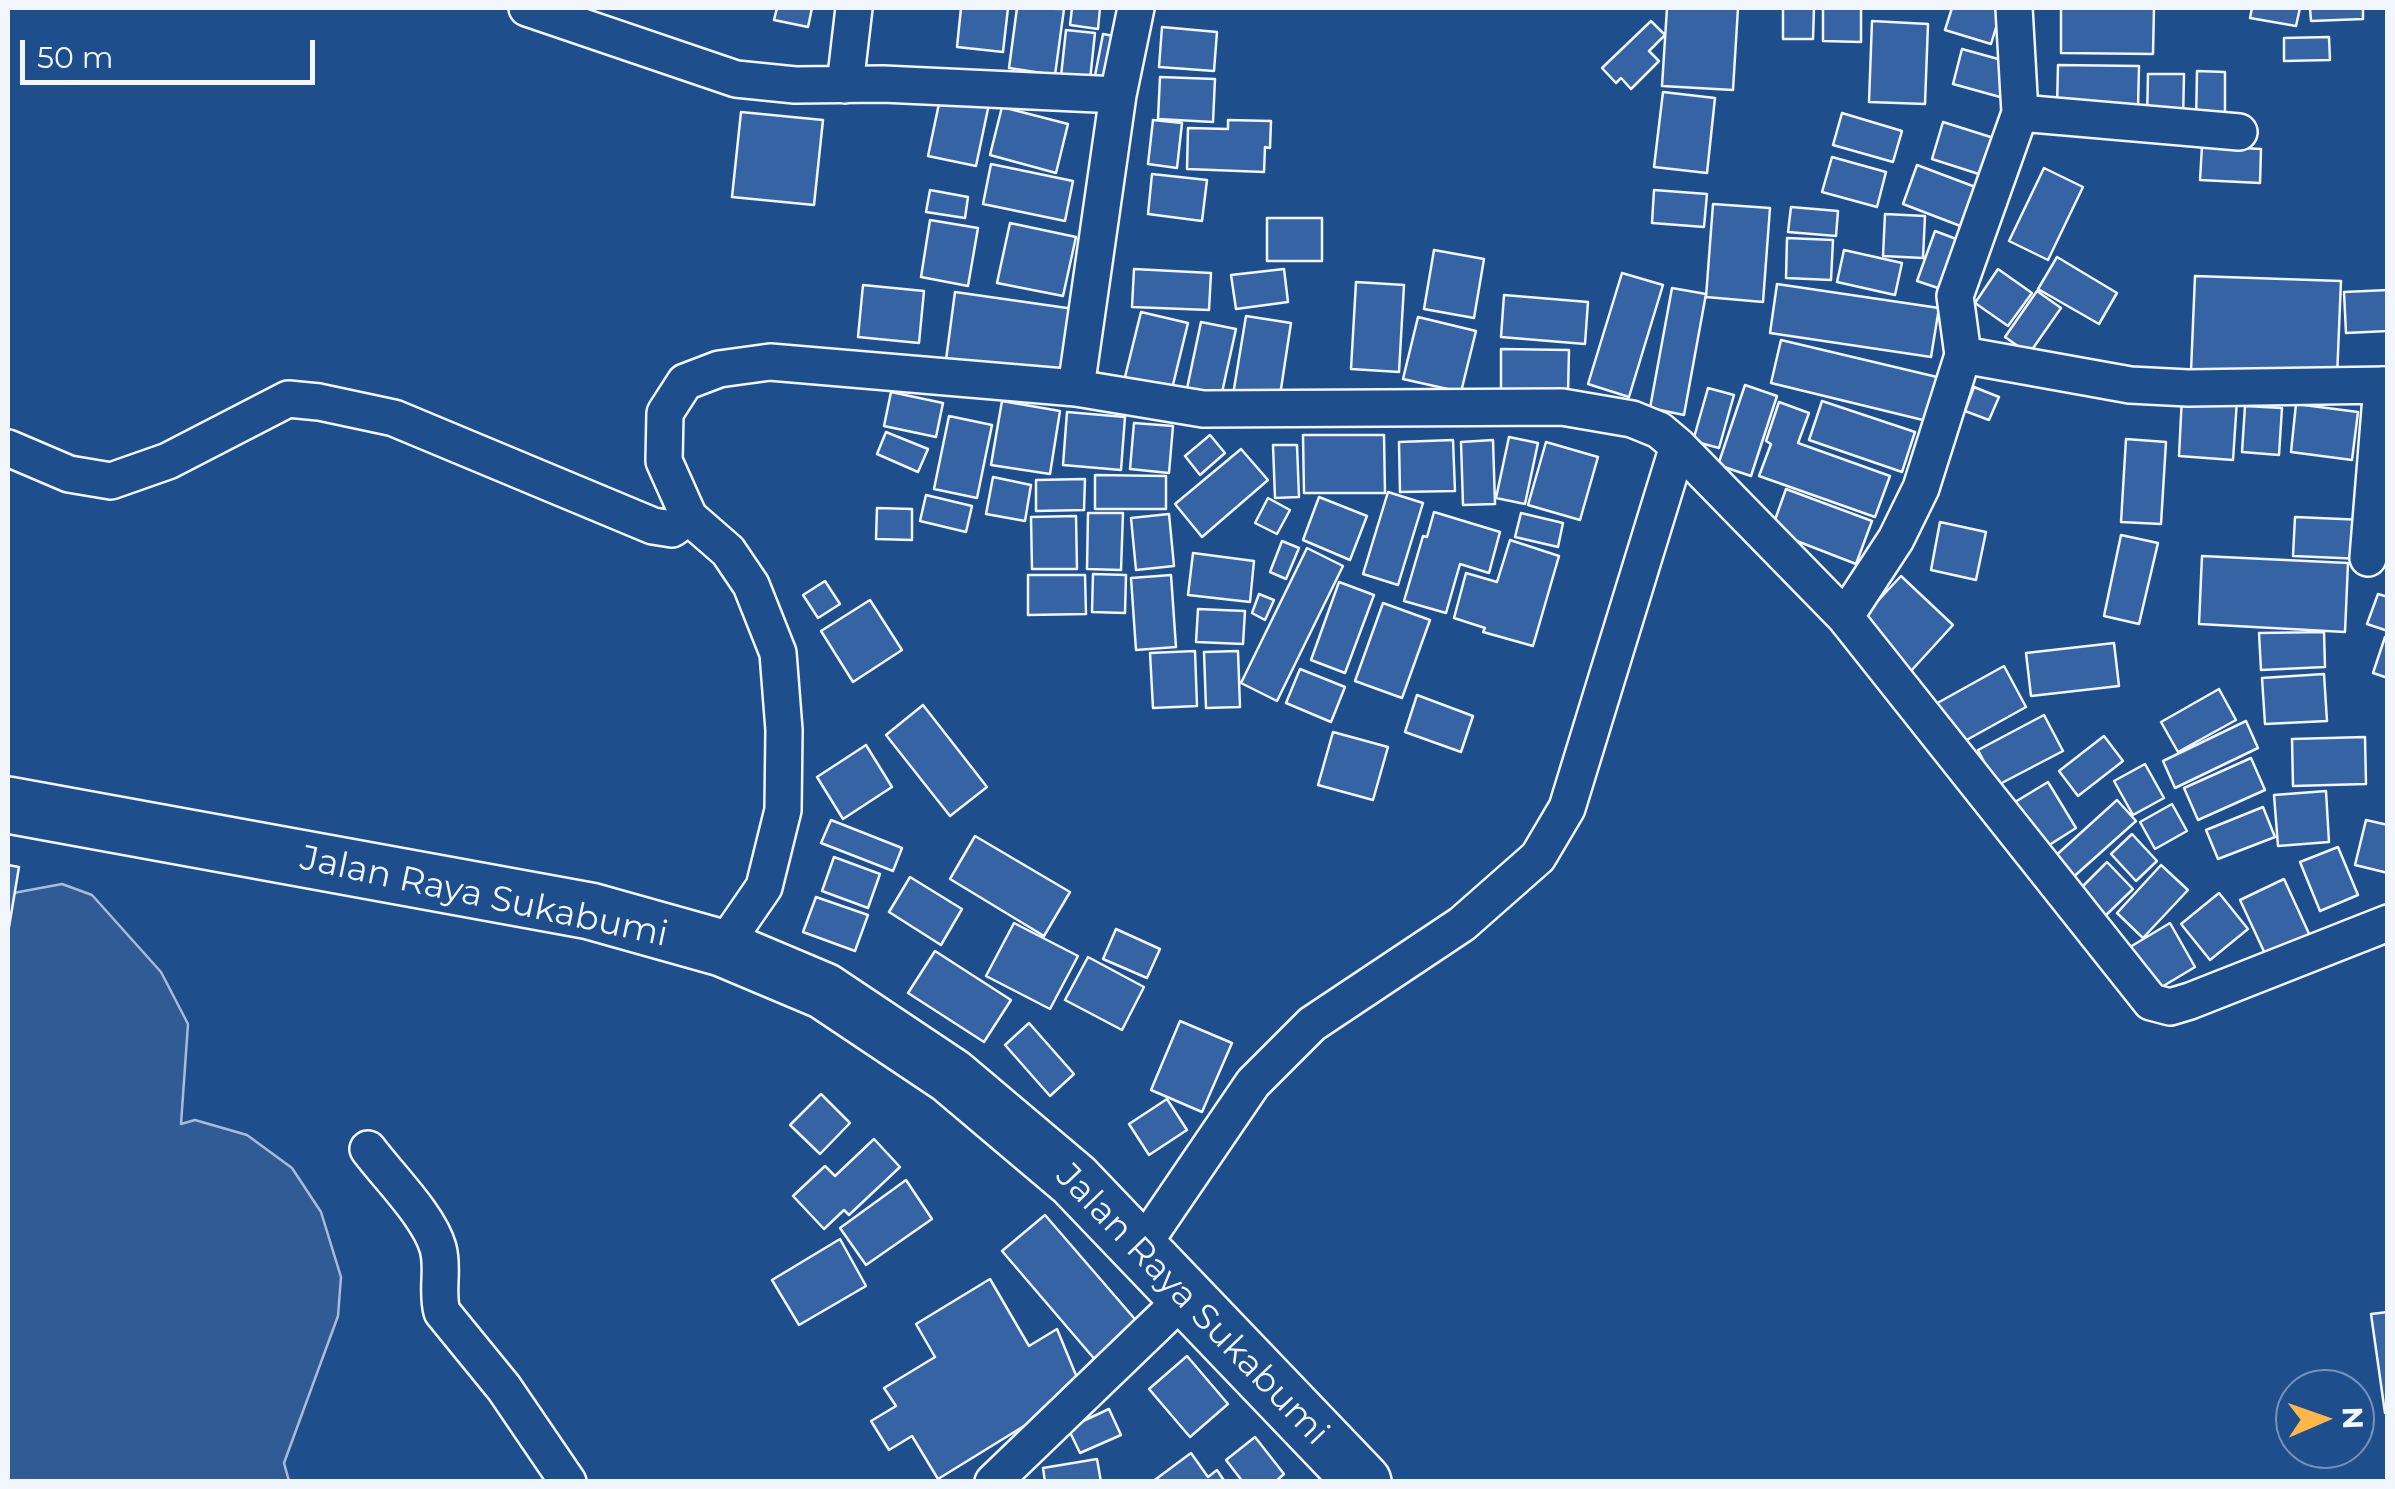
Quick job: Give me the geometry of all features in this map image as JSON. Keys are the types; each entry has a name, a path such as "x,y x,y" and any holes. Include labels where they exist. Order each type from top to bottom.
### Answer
{"highway":[{"name":"Jalan Raya Sukabumi","path":"8,804 590,911 722,948 824,991 951,1076 1074,1180 1363,1482"}],"street":[{"path":"527,8 736,79 795,85 883,84 1118,95"},
{"path":"846,85 854,8"},
{"path":"1076,388 1118,95 1136,8"},
{"path":"1845,617 1896,539 1921,488 1963,356 1956,296 2020,113 2014,8"},
{"path":"2020,113 2238,132"},
{"path":"1963,356 2130,385 2385,385 2368,558"},
{"path":"722,948 764,887 783,810 784,730 778,653 751,584 728,551 689,517 664,461 666,413 685,382 719,370 770,362 1076,388 1202,409 1562,407 1632,419 1659,430 1678,446 1845,617 2151,1002 2170,1007 2190,1001 2388,923"},
{"path":"8,448 69,474 111,481 168,461 288,400 319,402 394,418 653,526 672,528 689,517"},
{"path":"1140,1249 1253,1083 1276,1059 1312,1024 1462,924 1538,857 1568,808 1678,446"},
{"path":"368,1150 430,1231 438,1249 438,1298 442,1312 504,1388 568,1482"},
{"path":"993,1482 1185,1297"}],"shaded area":[{"path":"62,884 92,895 161,972 188,1024 181,1124 195,1120 247,1135 292,1168 321,1212 341,1277 338,1316 284,1463 289,1481 8,1482 8,894"}],"building":[{"path":"777,8 812,8 808,27 774,20"},
{"path":"961,8 1008,8 1003,52 957,47"},
{"path":"1017,8 1064,9 1055,75 1009,68"},
{"path":"1072,8 1100,8 1098,29 1070,25"},
{"path":"1667,8 1738,8 1733,90 1662,86"},
{"path":"1783,8 1814,8 1813,39 1783,39"},
{"path":"1823,8 1861,8 1861,42 1823,41"},
{"path":"1952,8 2002,8 1991,44 1945,30"},
{"path":"2061,8 2154,8 2153,54 2061,53"},
{"path":"2252,8 2300,8 2296,26 2250,18"},
{"path":"2310,8 2363,8 2363,19 2311,21"},
{"path":"1651,21 1665,35 1649,51 1659,61 1631,89 1621,78 1616,83 1602,68"},
{"path":"1872,21 1928,24 1925,104 1869,102"},
{"path":"1162,27 1217,32 1214,71 1159,67"},
{"path":"1066,30 1095,33 1090,80 1061,76"},
{"path":"1103,34 1119,37 1110,83 1094,81"},
{"path":"2329,37 2330,60 2284,61 2284,38"},
{"path":"1962,49 2009,62 2000,97 1953,84"},
{"path":"2058,65 2139,66 2138,108 2057,107"},
{"path":"2197,71 2225,72 2225,124 2196,124"},
{"path":"2148,74 2184,74 2183,122 2147,120"},
{"path":"1160,77 1215,79 1213,122 1158,119"},
{"path":"1663,92 1715,98 1707,173 1654,167"},
{"path":"941,94 989,104 976,166 928,156"},
{"path":"1002,107 1068,124 1056,173 990,155"},
{"path":"741,112 823,120 814,205 732,197"},
{"path":"1842,113 1902,131 1893,162 1833,145"},
{"path":"1153,120 1182,123 1177,168 1148,164"},
{"path":"1228,120 1271,121 1264,172 1187,169 1188,128 1228,129"},
{"path":"1943,122 1997,139 1985,176 1932,159"},
{"path":"2202,146 2261,149 2260,183 2200,180"},
{"path":"1832,157 1886,172 1877,207 1822,192"},
{"path":"991,164 1073,181 1065,221 983,204"},
{"path":"1917,165 1978,188 1963,227 1903,204"},
{"path":"2044,168 2083,187 2048,260 2009,241"},
{"path":"1152,174 1207,180 1202,221 1148,214"},
{"path":"930,190 968,197 965,218 926,212"},
{"path":"1654,190 1707,194 1704,227 1652,223"},
{"path":"1713,204 1770,208 1763,302 1706,297"},
{"path":"1791,207 1838,211 1836,236 1788,232"},
{"path":"1885,214 1925,216 1923,258 1883,256"},
{"path":"1267,218 1322,218 1322,261 1267,261"},
{"path":"930,220 978,228 968,286 921,277"},
{"path":"1010,223 1076,237 1063,296 997,283"},
{"path":"1935,231 1959,240 1941,289 1917,281"},
{"path":"1787,238 1833,240 1831,280 1786,278"},
{"path":"1434,250 1484,259 1474,318 1424,309"},
{"path":"1844,250 1902,263 1895,295 1837,282"},
{"path":"2057,257 2117,293 2099,324 2038,289"},
{"path":"1134,269 1211,273 1209,310 1132,307"},
{"path":"1284,269 1288,302 1236,309 1231,275"},
{"path":"1998,269 2032,293 2008,326 1975,303"},
{"path":"1622,273 1663,285 1629,397 1588,384"},
{"path":"2195,276 2341,281 2337,377 2191,371"},
{"path":"1356,282 1404,285 1399,372 1351,369"},
{"path":"1777,284 1939,308 1931,357 1770,333"},
{"path":"863,285 924,291 919,343 858,337"},
{"path":"1672,288 1706,294 1684,415 1650,408"},
{"path":"2388,290 2388,331 2346,333 2344,292"},
{"path":"2037,291 2061,308 2029,354 2005,337"},
{"path":"955,292 1074,309 1064,376 946,360"},
{"path":"1504,295 1588,302 1585,344 1501,337"},
{"path":"1141,312 1188,323 1171,393 1124,381"},
{"path":"1246,316 1291,323 1279,402 1233,395"},
{"path":"1418,317 1476,331 1461,392 1403,379"},
{"path":"1201,322 1236,329 1219,406 1185,398"},
{"path":"1781,340 1937,377 1927,421 1771,383"},
{"path":"1501,349 1569,350 1568,393 1501,392"},
{"path":"1745,385 1777,396 1751,476 1718,465"},
{"path":"1974,387 1999,397 1989,420 1965,411"},
{"path":"1708,388 1734,395 1719,448 1693,441"},
{"path":"891,392 943,403 936,437 884,426"},
{"path":"2182,396 2237,400 2233,460 2179,456"},
{"path":"1002,401 1060,411 1050,474 991,465"},
{"path":"1822,401 1915,432 1902,472 1809,440"},
{"path":"1779,402 1809,413 1798,443 1890,476 1875,517 1759,476 1771,444 1766,441"},
{"path":"2296,404 2358,412 2352,460 2291,452"},
{"path":"2245,406 2282,408 2279,455 2242,452"},
{"path":"1067,412 1125,417 1121,470 1063,465"},
{"path":"949,416 992,425 977,498 934,489"},
{"path":"1134,423 1173,426 1169,473 1130,469"},
{"path":"886,432 928,449 918,472 877,454"},
{"path":"1210,435 1225,453 1200,475 1185,456"},
{"path":"1303,435 1384,435 1385,493 1304,493"},
{"path":"1509,437 1538,443 1525,504 1496,498"},
{"path":"2126,439 2166,442 2161,524 2121,522"},
{"path":"1453,440 1455,491 1400,492 1399,442"},
{"path":"1493,440 1495,504 1463,505 1461,442"},
{"path":"1546,442 1598,457 1580,520 1528,505"},
{"path":"1273,445 1297,445 1299,497 1275,498"},
{"path":"1241,449 1268,480 1202,537 1175,504"},
{"path":"1095,475 1166,476 1166,509 1095,509"},
{"path":"993,477 1031,485 1025,521 986,514"},
{"path":"1085,479 1084,510 1036,511 1036,480"},
{"path":"1786,489 1872,521 1856,564 1771,531"},
{"path":"1388,492 1423,503 1398,585 1363,574"},
{"path":"926,495 972,506 966,532 920,521"},
{"path":"1319,497 1367,516 1350,560 1303,540"},
{"path":"1268,498 1290,510 1277,534 1255,523"},
{"path":"877,508 912,509 912,540 876,539"},
{"path":"1434,512 1500,532 1489,573 1460,564 1446,613 1404,601"},
{"path":"1088,513 1123,513 1121,570 1087,569"},
{"path":"1521,513 1563,523 1558,547 1515,537"},
{"path":"1169,514 1174,566 1136,570 1131,518"},
{"path":"1076,516 1077,569 1032,569 1031,517"},
{"path":"2295,517 2365,520 2363,559 2293,556"},
{"path":"1940,522 1986,532 1976,580 1931,570"},
{"path":"2121,535 2158,543 2139,624 2104,616"},
{"path":"1510,540 1559,556 1533,646 1483,632 1485,628 1454,618 1466,573 1497,582"},
{"path":"1282,541 1299,548 1286,579 1270,572"},
{"path":"1307,548 1343,566 1277,701 1241,683"},
{"path":"1193,553 1254,561 1250,602 1188,595"},
{"path":"2202,556 2348,563 2345,632 2199,624"},
{"path":"1093,574 1126,575 1125,613 1092,612"},
{"path":"1028,575 1085,575 1086,614 1028,615"},
{"path":"1171,575 1176,647 1136,650 1131,578"},
{"path":"1901,576 1953,625 1911,671 1858,622"},
{"path":"825,581 840,604 818,618 803,595"},
{"path":"1339,582 1374,595 1345,673 1311,660"},
{"path":"1259,594 1274,600 1265,620 1252,613"},
{"path":"2378,594 2388,597 2388,631 2367,624"},
{"path":"870,600 902,650 853,682 821,631"},
{"path":"1383,603 1430,620 1402,698 1355,681"},
{"path":"1198,609 1245,611 1243,644 1196,642"},
{"path":"2324,632 2325,667 2261,670 2259,633"},
{"path":"2385,637 2388,638 2388,678 2373,673"},
{"path":"2114,643 2119,686 2031,696 2026,653"},
{"path":"1195,651 1197,706 1153,708 1150,653"},
{"path":"1238,651 1240,707 1206,708 1204,652"},
{"path":"2004,666 2026,707 1954,747 1932,706"},
{"path":"1300,669 1345,687 1331,722 1286,703"},
{"path":"2324,674 2327,721 2265,724 2262,678"},
{"path":"2219,689 2236,720 2178,752 2161,722"},
{"path":"1417,695 1473,716 1461,752 1405,732"},
{"path":"923,705 987,787 950,816 886,735"},
{"path":"2044,715 2063,751 1996,786 1978,750"},
{"path":"2246,721 2258,748 2175,788 2163,761"},
{"path":"1333,732 1388,747 1373,800 1318,785"},
{"path":"2104,736 2123,761 2078,796 2059,771"},
{"path":"2365,737 2366,784 2293,786 2292,739"},
{"path":"866,745 892,787 843,819 817,777"},
{"path":"2251,758 2265,790 2198,820 2184,788"},
{"path":"2145,764 2164,798 2133,815 2114,781"},
{"path":"2048,782 2076,828 2043,849 2015,802"},
{"path":"2326,791 2329,842 2278,846 2274,795"},
{"path":"2117,800 2136,821 2070,880 2052,859"},
{"path":"2172,804 2187,831 2155,849 2140,822"},
{"path":"2263,807 2275,837 2218,859 2206,830"},
{"path":"831,820 902,848 893,871 821,843"},
{"path":"2366,820 2388,825 2388,873 2355,865"},
{"path":"2132,834 2157,861 2136,881 2111,854"},
{"path":"975,836 1070,892 1044,936 950,879"},
{"path":"2338,847 2358,895 2320,911 2300,862"},
{"path":"834,857 880,874 868,908 822,891"},
{"path":"2107,862 2133,889 2102,919 2076,893"},
{"path":"8,865 19,867 9,927 8,927"},
{"path":"2161,865 2188,890 2143,938 2117,913"},
{"path":"910,877 962,909 941,945 889,912"},
{"path":"2284,879 2311,938 2267,958 2240,900"},
{"path":"2219,893 2248,929 2210,960 2181,924"},
{"path":"816,897 868,915 855,951 803,932"},
{"path":"1014,923 1078,956 1050,1009 986,976"},
{"path":"2170,923 2195,967 2155,991 2130,947"},
{"path":"1116,929 1160,949 1147,978 1103,959"},
{"path":"935,951 1011,1000 984,1042 908,993"},
{"path":"1088,957 1144,987 1122,1030 1065,1000"},
{"path":"1180,1021 1232,1043 1202,1112 1151,1090"},
{"path":"1029,1023 1074,1074 1050,1096 1005,1045"},
{"path":"821,1094 850,1123 820,1154 790,1125"},
{"path":"1167,1099 1187,1130 1149,1155 1129,1124"},
{"path":"874,1139 900,1167 849,1215 844,1210 824,1229 793,1196 825,1166 835,1176"},
{"path":"906,1180 932,1219 866,1265 840,1228"},
{"path":"1045,1215 1140,1325 1097,1362 1002,1251"},
{"path":"840,1239 866,1286 799,1325 772,1280"},
{"path":"990,1279 1029,1346 1057,1329 1078,1380 1063,1402 938,1479 912,1436 889,1450 871,1421 896,1406 884,1388 935,1357 916,1324"},
{"path":"2388,1312 2388,1413 2385,1413 2371,1314"},
{"path":"1187,1356 1228,1404 1190,1437 1149,1389"},
{"path":"1109,1409 1121,1435 1080,1453 1068,1428"},
{"path":"1255,1437 1284,1474 1275,1482 1243,1482 1226,1460"},
{"path":"1191,1453 1208,1477 1217,1470 1225,1482 1152,1482"},
{"path":"1097,1459 1101,1482 1045,1482 1043,1468"}]}
